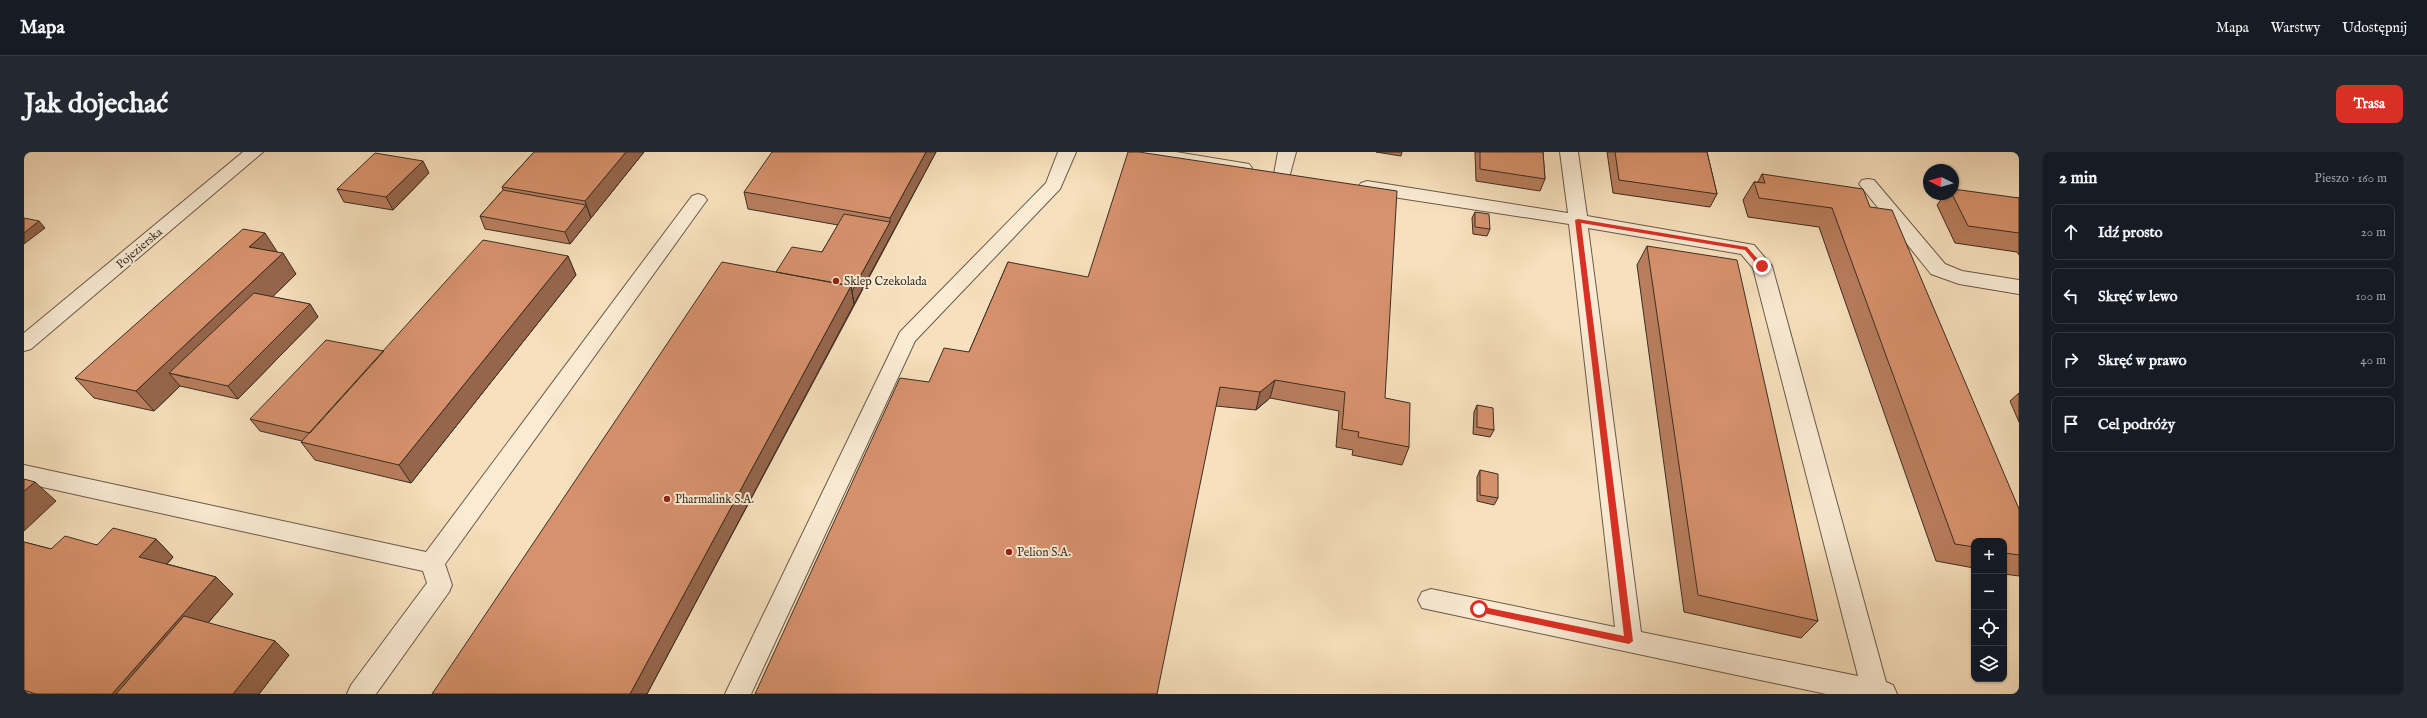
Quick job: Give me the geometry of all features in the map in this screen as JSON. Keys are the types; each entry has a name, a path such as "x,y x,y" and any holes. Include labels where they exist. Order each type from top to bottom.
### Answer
{"street":[{"name":"Pojezierska","path":"24,344 254,152"},
{"path":"738,694 907,337 1054,185 1067,152"},
{"path":"1143,152 1277,173 1287,152"},
{"path":"1569,152 1629,641"},
{"path":"1868,184 1938,269 1959,277 2019,287"},
{"path":"1352,185 1578,220 1747,249 1762,266 1880,693 1432,600"},
{"path":"432,563 698,200"},
{"path":"24,474 432,563"},
{"path":"360,694 440,585 432,563"}],"building":[{"path":"534,152 626,152 585,201 502,187"},
{"path":"772,152 926,152 890,218 744,192"},
{"name":"Pelion S.A.","path":"1128,152 1139,152 1397,191 1385,398 1410,403 1409,447 1358,437 1359,432 1342,429 1345,392 1275,380 1260,392 1220,387 1157,694 755,694 900,378 929,382 944,348 969,352 1008,262 1088,277"},
{"path":"1480,152 1543,152 1545,179 1480,169"},
{"path":"1615,152 1707,152 1717,194 1619,180"},
{"path":"375,153 423,161 386,197 337,189"},
{"path":"1762,174 1863,189 1870,207 1892,210 2019,509 2019,555 2007,553 2007,538 1971,538 1971,547 1955,544 1832,208 1759,198 1754,182 1765,183"},
{"path":"503,190 586,205 565,232 480,216"},
{"path":"1959,190 2019,198 2019,233 1968,226 1955,200 1959,200"},
{"path":"1475,212 1489,214 1490,229 1475,227"},
{"path":"844,214 890,222 852,291 851,286 776,272 792,247 822,252"},
{"path":"24,218 39,221 24,233"},
{"path":"243,229 265,233 249,247 283,253 136,391 75,378"},
{"path":"483,240 568,256 399,465 301,442"},
{"path":"1647,246 1737,260 1818,621 1698,595"},
{"name":"Pharmalink S.A.","path":"722,262 851,286 630,694 432,694"},
{"path":"254,293 310,304 228,386 169,373"},
{"path":"326,340 384,351 310,433 250,419"},
{"path":"1477,405 1493,408 1494,430 1477,427"},
{"path":"1480,470 1498,474 1498,498 1480,495"},
{"path":"24,479 35,482 24,491"},
{"path":"113,528 156,539 139,557 216,577 112,694 36,694 24,690 24,542 51,549 65,536 97,545"},
{"path":"184,616 275,641 233,694 116,694"}],"place":[{"name":"Sklep Czekolada","path":"836,281"},
{"name":"Pharmalink S.A.","path":"667,499"},
{"name":"Pelion S.A.","path":"1009,552"}],"route":[{"path":"1479,609 1629,641 1578,220 1747,249 1762,266"}]}
